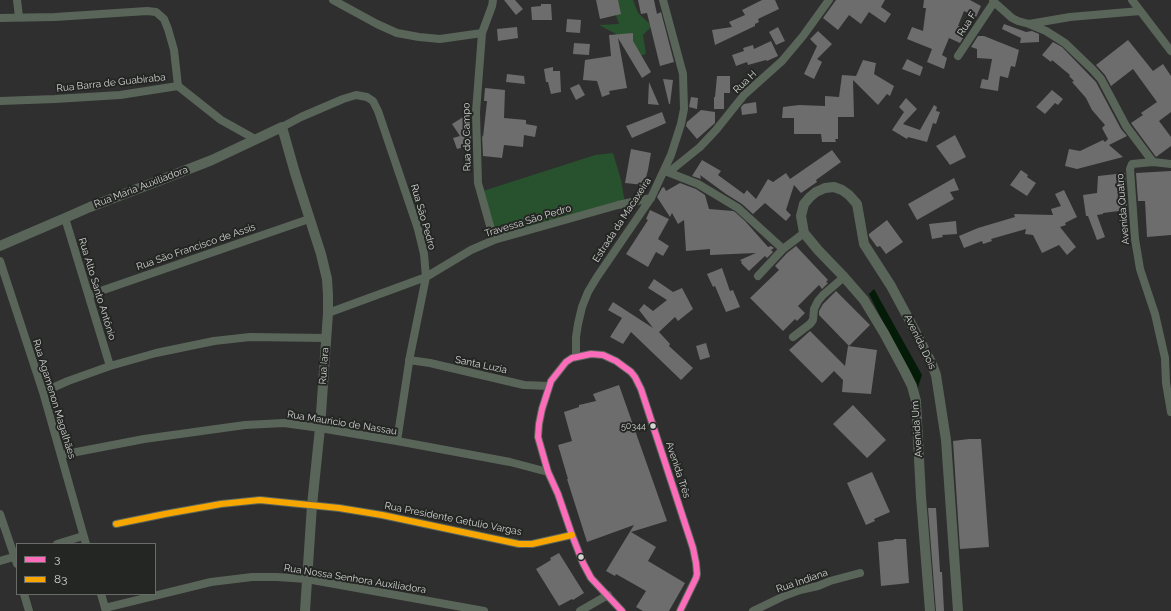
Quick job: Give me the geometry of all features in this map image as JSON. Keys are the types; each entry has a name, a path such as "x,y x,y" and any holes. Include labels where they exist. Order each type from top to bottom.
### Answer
{"street":[{"path":"17,0 19,17"},
{"path":"333,0 397,33 440,39 482,33"},
{"name":"Rua do Campo","path":"493,0 482,33 476,112 478,183 494,240"},
{"name":"Estrada da Macaxeira","path":"576,357 576,337 578,324 582,307 588,292 651,198 666,171 681,124 684,109 683,74 663,0"},
{"name":"Rua H","path":"666,171 700,147 716,130 744,95 782,61 803,36 829,0"},
{"path":"1132,0 1171,51"},
{"path":"993,1 1012,18 1046,31 1066,44 1101,79 1126,126 1153,162 1171,164"},
{"name":"Rua F","path":"958,56 993,1"},
{"path":"1029,24 1070,17 1140,11"},
{"path":"0,18 156,12 164,19 174,50 178,86"},
{"name":"Rua Barra de Guabiraba","path":"0,101 120,95 178,86 221,120 255,139"},
{"name":"Rua São Pedro","path":"282,127 301,117 356,95 367,97 373,101 378,111 418,229 424,254 426,277 409,360 397,441"},
{"name":"Rua Maria Auxiliadora","path":"0,246 90,207 212,160 282,127"},
{"name":"Rua Iara","path":"282,127 321,254 327,279 328,295 320,428 304,602 305,611"},
{"name":"Avenida Quatro","path":"1153,162 1132,164 1130,173 1135,239 1140,270 1168,358 1166,384 1171,412"},
{"path":"666,171 698,184 738,208 783,249"},
{"name":"Avenida Dois","path":"804,233 802,212 804,204 810,197 816,192 825,188 834,187 849,195 857,204 864,244 891,286 932,364 936,375 946,440 958,611"},
{"name":"Travessa São Pedro","path":"328,313 426,277 471,250 494,240 618,205 651,198"},
{"name":"Rua Alto Santo Antônio","path":"65,218 110,366"},
{"name":"Rua São Francisco de Assis","path":"89,295 309,219"},
{"path":"758,276 783,249 804,233"},
{"name":"Avenida Um","path":"804,233 864,300 884,332 912,386 916,402 921,497 930,611"},
{"name":"Rua Agamenon Magalhães","path":"0,261 43,392 84,540"},
{"path":"793,337 810,324 813,320 814,309 818,301 844,276"},
{"path":"43,392 68,381 110,366 156,353 214,341 250,337 326,338"},
{"name":"Avenida Três","path":"576,357 591,354 603,355 612,358 631,372 641,389 693,548 696,564 696,578 680,611"},
{"path":"576,357 566,362 548,386 542,409 538,437 548,472 558,494 583,563 591,578 622,611"},
{"name":"Santa Luzia","path":"409,360 524,385 548,386"},
{"name":"Rua Mauricio de Nassau","path":"61,455 144,439 244,425 284,423 397,441 510,462 548,472"},
{"name":"Rua Presidente Getulio Vargas","path":"116,524 229,503 260,500 338,508 382,515 519,544 532,544 572,535"},
{"path":"0,514 16,559 0,561"},
{"path":"64,543 84,540"},
{"name":"Rua Indiana","path":"753,611 800,590 860,573"},
{"name":"Rua Nossa Senhora Auxiliadora","path":"105,610 211,582 232,578 277,577 307,580 484,611"},
{"path":"24,595 29,611"},
{"path":"101,595 105,610"},
{"path":"580,611 608,595"}],"green space":[{"path":"609,0 633,0 638,13 652,26 643,35 646,54 634,57 618,35 599,25 619,24"},
{"path":"613,153 621,180 625,203 495,238 480,192 595,155"}],"shaded area":[{"path":"874,289 922,375 917,390 869,294"}],"building":[{"path":"504,0 515,0 523,9 516,15"},
{"path":"596,0 618,0 621,14 600,19"},
{"path":"638,0 654,0 657,14 661,12 674,62 660,66 647,13 641,14"},
{"path":"762,0 775,0 779,9 758,19 759,22 755,24 755,26 715,45 712,30 732,27 729,22 745,15 742,10"},
{"path":"836,0 885,0 881,7 891,14 885,23 869,12 861,24 849,15 838,30 823,18"},
{"path":"924,0 970,0 981,6 976,17 964,11 958,26 968,30 960,43 949,38 942,55 947,58 944,69 927,62 932,49 907,39 912,27 923,31 926,8 923,8"},
{"path":"541,4 551,4 552,20 532,20 531,7 541,6"},
{"path":"567,19 581,20 580,33 566,32"},
{"path":"1004,24 1026,32 1032,31 1039,34 1039,42 1020,43 1021,38 1002,29"},
{"path":"517,27 518,38 498,41 497,29"},
{"path":"778,27 785,41 776,45 769,32"},
{"path":"818,31 832,44 817,59 822,62 814,79 804,74 817,46 810,39"},
{"path":"633,33 633,41 651,72 642,78 618,38 627,88 609,91 610,94 602,97 597,81 583,80 585,60 611,56 609,35"},
{"path":"978,36 984,36 1019,50 1015,67 1011,66 1008,78 1000,76 998,91 980,88 982,79 988,80 992,59 977,58 977,49 971,47"},
{"path":"1128,40 1153,71 1163,64 1171,76 1171,112 1159,121 1171,137 1171,146 1156,157 1131,123 1143,115 1141,113 1157,102 1133,69 1111,86 1105,75 1096,65"},
{"path":"771,41 778,56 767,61 748,65 747,62 736,66 732,55 744,51 743,48 753,45 754,49"},
{"path":"1053,42 1062,47 1096,82 1121,129 1127,136 1109,145 1123,157 1077,169 1065,166 1069,149 1080,151 1103,140 1105,142 1108,139 1102,128 1105,125 1092,110 1086,98 1072,82 1074,81 1069,76 1070,75 1052,60 1051,62 1042,55"},
{"path":"574,43 590,44 589,55 573,54"},
{"path":"907,59 923,67 920,76 902,69"},
{"path":"863,60 876,63 874,74 894,86 890,96 887,94 878,105 853,80 854,117 838,117 838,139 835,139 836,142 822,142 821,134 794,134 794,118 782,118 783,107 799,105 825,106 825,96 839,97 842,75 856,76"},
{"path":"553,67 553,71 560,71 561,92 551,94 548,82 546,82 544,69"},
{"path":"507,74 524,76 525,84 506,82"},
{"path":"717,76 730,76 730,93 724,93 724,109 714,109"},
{"path":"663,79 673,80 670,104 669,104"},
{"path":"649,82 659,105 648,104"},
{"path":"579,84 585,95 576,100 570,88"},
{"path":"485,88 505,90 504,118 526,120 526,124 537,126 535,137 524,135 523,147 504,145 502,158 483,156 482,135 483,137 487,101 484,101"},
{"path":"1052,90 1063,99 1058,105 1055,103 1045,114 1036,107"},
{"path":"691,97 698,98 697,109 689,107"},
{"path":"906,98 917,109 903,124 920,130 934,105 937,107 936,111 940,112 936,124 933,123 927,142 908,137 907,139 892,130 904,112 899,107"},
{"path":"756,102 757,113 742,115 741,107 744,104"},
{"path":"701,110 715,112 715,123 697,139 686,126 687,122"},
{"path":"662,112 666,123 632,138 626,126"},
{"path":"468,114 471,117 471,145 457,149 453,138 460,136 452,124"},
{"path":"955,135 966,157 950,165 936,146"},
{"path":"631,149 651,153 644,185 625,183"},
{"path":"832,150 841,162 801,193 794,185 786,210 791,215 786,221 765,203 753,214 742,204 700,175 701,179 692,176 702,160 721,171 718,175 744,194 747,190 756,199 768,179 773,182 786,173 790,179"},
{"path":"1021,170 1028,175 1027,177 1036,183 1027,196 1010,185"},
{"path":"1171,171 1171,235 1147,237 1145,201 1138,201 1136,173"},
{"path":"1125,173 1127,210 1097,215 1105,237 1097,240 1088,216 1086,216 1083,195 1097,193 1098,176"},
{"path":"954,178 959,190 950,192 954,199 917,220 908,204"},
{"path":"680,183 696,189 705,195 709,209 735,212 768,247 771,246 774,248 771,250 773,252 767,258 765,256 749,271 740,260 756,253 710,255 710,249 686,251 684,220 678,224 672,213 670,217 657,197 662,188 664,187 666,191"},
{"path":"1064,190 1077,217 1065,223 1066,225 1060,227 1076,247 1067,255 1059,245 1042,253 1033,235 1025,234 1026,229 991,239 992,241 983,244 982,241 964,248 959,236 978,228 1015,217 1014,214 1053,215 1051,209 1061,206 1055,194"},
{"path":"650,210 669,219 658,239 669,246 663,256 656,252 648,267 626,254 648,220 646,219"},
{"path":"887,220 903,242 886,254 880,246 877,247 869,234"},
{"path":"956,221 957,234 942,235 943,237 932,239 929,224"},
{"path":"796,246 828,280 826,282 828,283 822,289 819,285 798,306 805,313 797,321 795,319 783,331 750,298 779,270 775,266"},
{"path":"722,268 730,291 733,290 740,307 726,312 715,286 713,287 707,274"},
{"path":"654,279 673,292 682,288 693,309 678,321 675,317 659,332 670,344 669,346 693,368 681,380 631,332 623,344 610,337 622,318 608,310 613,302 653,328 639,310 644,304 653,311 667,300 648,288"},
{"path":"836,291 870,325 849,346 819,315 819,311 823,304"},
{"path":"810,331 845,366 848,346 877,350 871,394 842,392 843,380 834,371 822,383 789,350"},
{"path":"706,343 710,357 700,360 696,346"},
{"path":"619,385 667,521 631,532 656,547 648,561 685,583 669,611 643,611 636,607 646,591 616,574 615,576 606,571 634,525 587,542 558,445 572,441 564,412 579,407 579,405 596,401 593,394"},
{"path":"853,405 886,440 867,458 833,424"},
{"path":"981,439 989,547 960,549 953,441"},
{"path":"872,472 890,512 874,519 875,521 866,525 847,483"},
{"path":"928,508 936,508 944,611 936,611"},
{"path":"894,539 906,539 909,583 881,586 878,542"},
{"path":"559,553 584,593 559,606 536,569"}],"transit line":[{"name":"3","path":"622,611 591,578 583,563 558,494 548,472 538,437 542,409 551,381 566,362 572,358 591,354 603,355 616,361 631,372 641,389 693,548 696,563 696,578 680,611"},
{"name":"83","path":"116,524 221,504 260,500 339,508 382,515 519,544 532,544 572,535"}],"place":[{"name":"50344","path":"653,426"}]}
